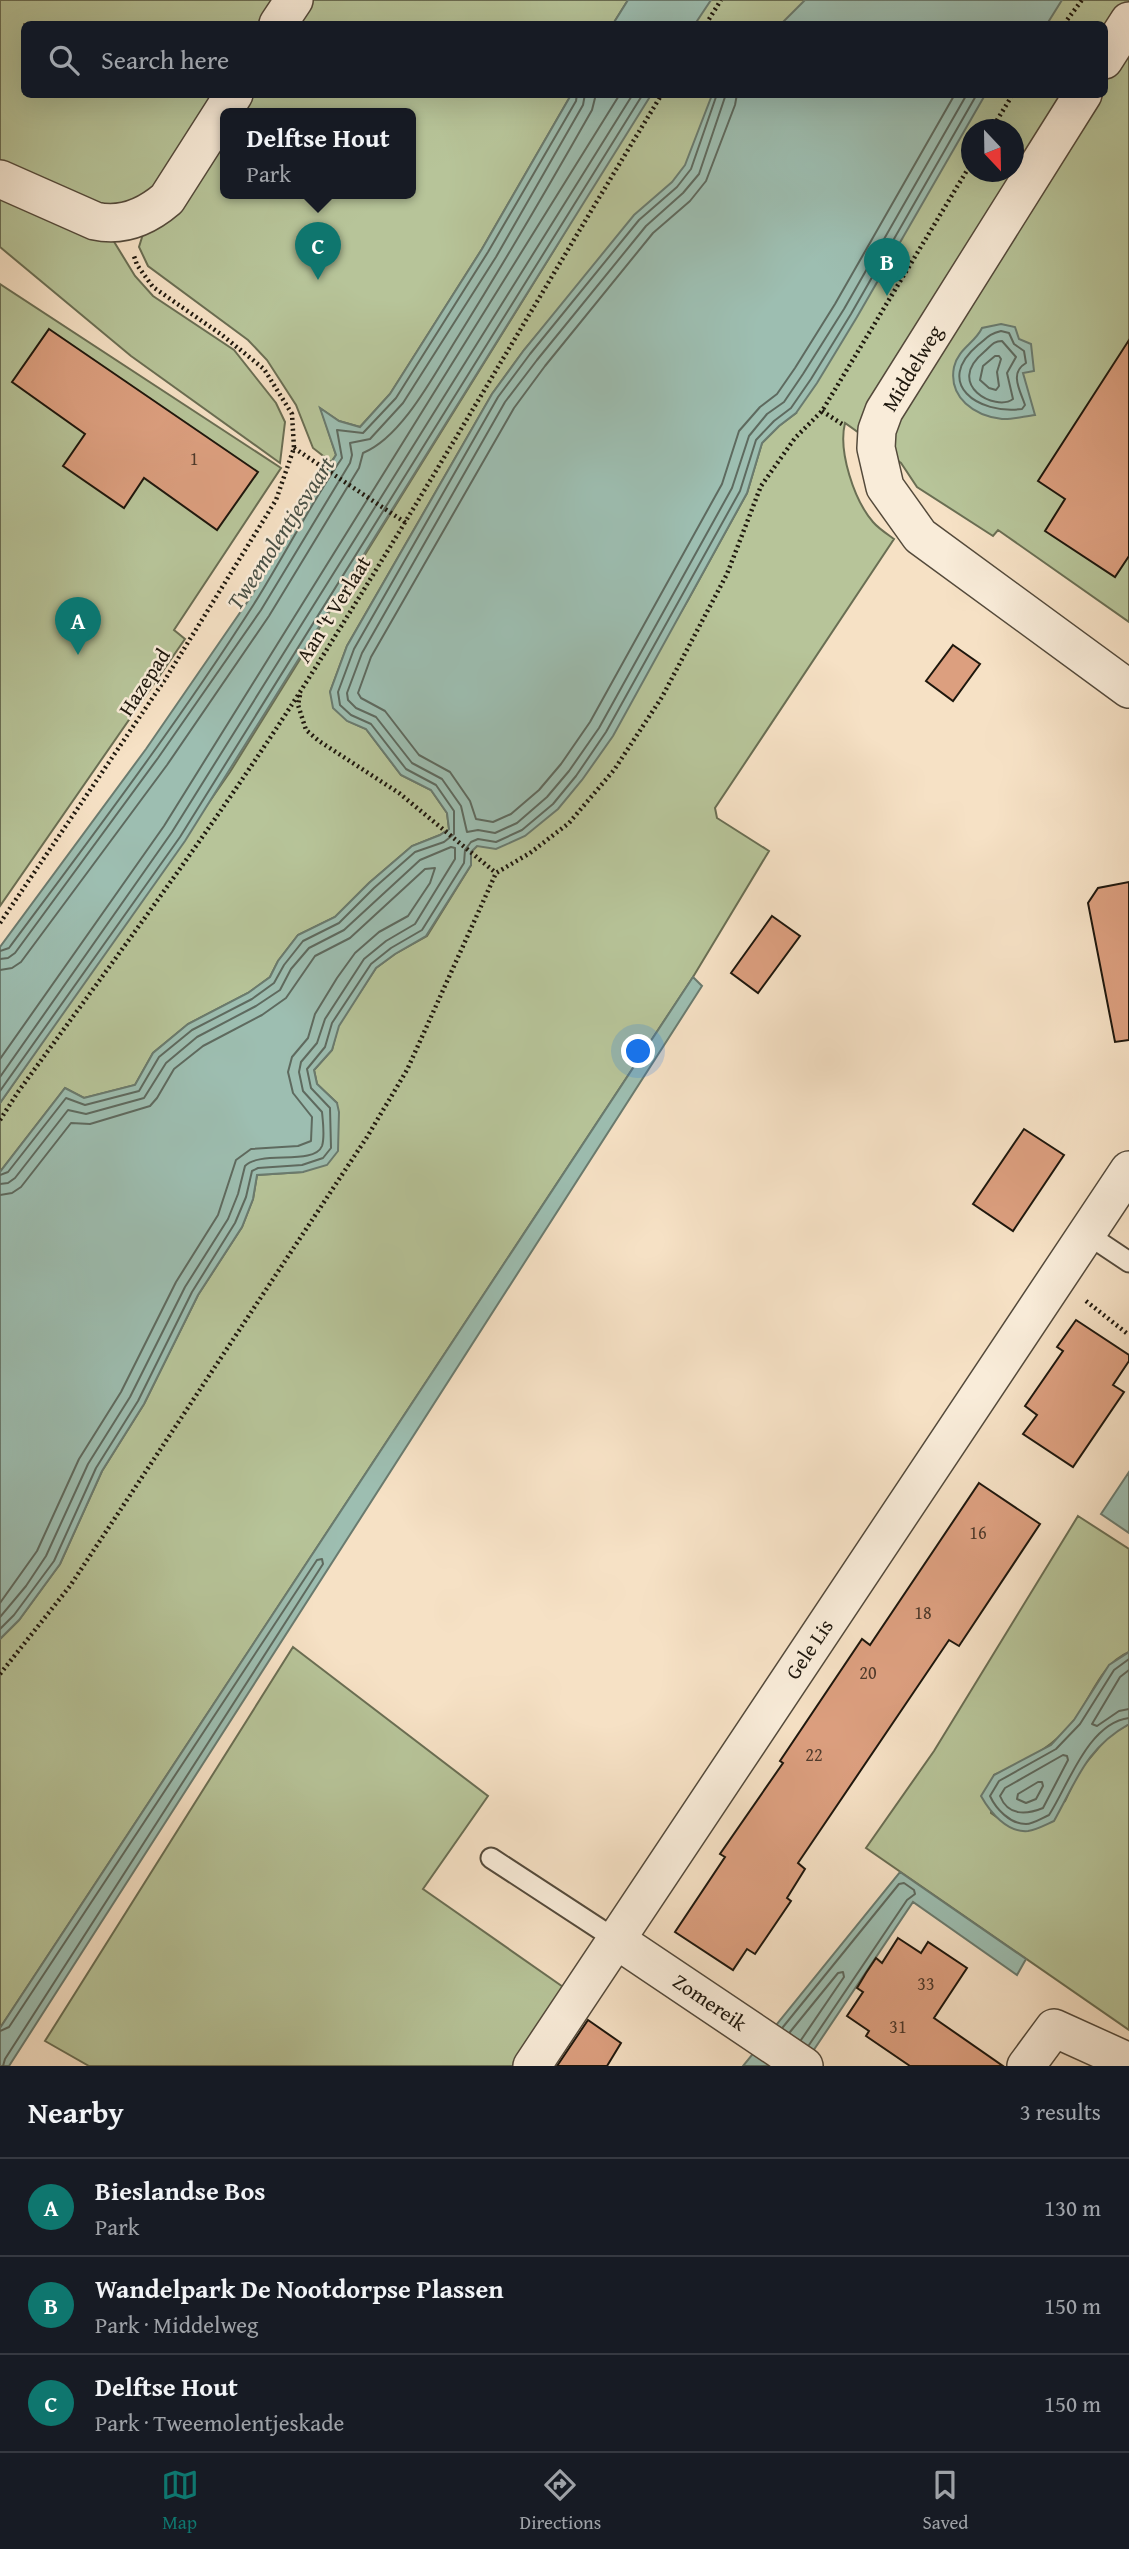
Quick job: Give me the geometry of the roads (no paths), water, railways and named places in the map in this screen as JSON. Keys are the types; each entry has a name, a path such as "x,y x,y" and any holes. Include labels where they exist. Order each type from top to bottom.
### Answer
{"street":[{"path":"280,21 294,0"},
{"path":"1108,54 1129,21"},
{"name":"Middelweg","path":"1080,98 884,411 877,430 876,448 885,487 920,536 1129,689"},
{"path":"0,179 95,221 109,224 126,222 152,212 167,199 220,116"},
{"name":"Gele Lis","path":"532,2066 1129,1170"},
{"name":"Zomereik","path":"615,1939 804,2066"},
{"path":"1026,2066 1055,2028 1129,2062"}],"lane":[{"path":"1087,1234 1129,1262"},
{"path":"491,1858 615,1939"}],"water":[{"path":"628,0 711,0 697,21 615,21"},
{"path":"805,0 1062,0 1049,21 784,21"},
{"path":"569,98 649,98 185,841 0,1103 0,947 146,749 248,601 336,455 320,408 339,421 360,427 390,394 482,249"},
{"path":"711,98 983,98 971,119 961,119 961,137 817,383 796,413 762,443 747,493 613,736 558,809 525,836 496,849 477,846 471,852 471,865 426,936 376,968 339,1026 332,1050 314,1070 317,1084 337,1103 338,1151 327,1165 303,1172 257,1175 253,1199 242,1227 198,1295 144,1404 102,1471 60,1564 19,1620 0,1639 0,1172 65,1088 84,1098 135,1085 153,1053 188,1024 248,993 270,977 278,961 298,935 335,917 412,846 449,829 447,813 431,790 401,775 366,729 347,721 333,708 330,692 347,646 492,394 524,350 634,215 672,182 685,165"},
{"path":"1001,324 1015,327 1019,339 1031,344 1034,371 1023,373 1035,415 1006,419 982,414 966,404 955,388 954,367 959,355 982,328"},
{"path":"693,977 702,986 9,2066 0,2066 0,2028"},
{"path":"1129,1472 1129,1533 1101,1514"},
{"path":"1129,1652 1129,1724 1114,1733 1092,1754 1054,1821 1028,1831 1020,1831 1006,1825 994,1815 981,1796 994,1775 1051,1745 1074,1720 1109,1665"},
{"path":"900,1872 1026,1959 1017,1975 913,1902 803,2066 743,2066"}],"place":[{"name":"Delftse Hout","path":"318,280"},
{"name":"Wandelpark De Nootdorpse Plassen","path":"887,296"},
{"name":"Bieslandse Bos","path":"78,655"}],"water label":[{"name":"Tweemolentjesvaart","path":"280,533"}]}
